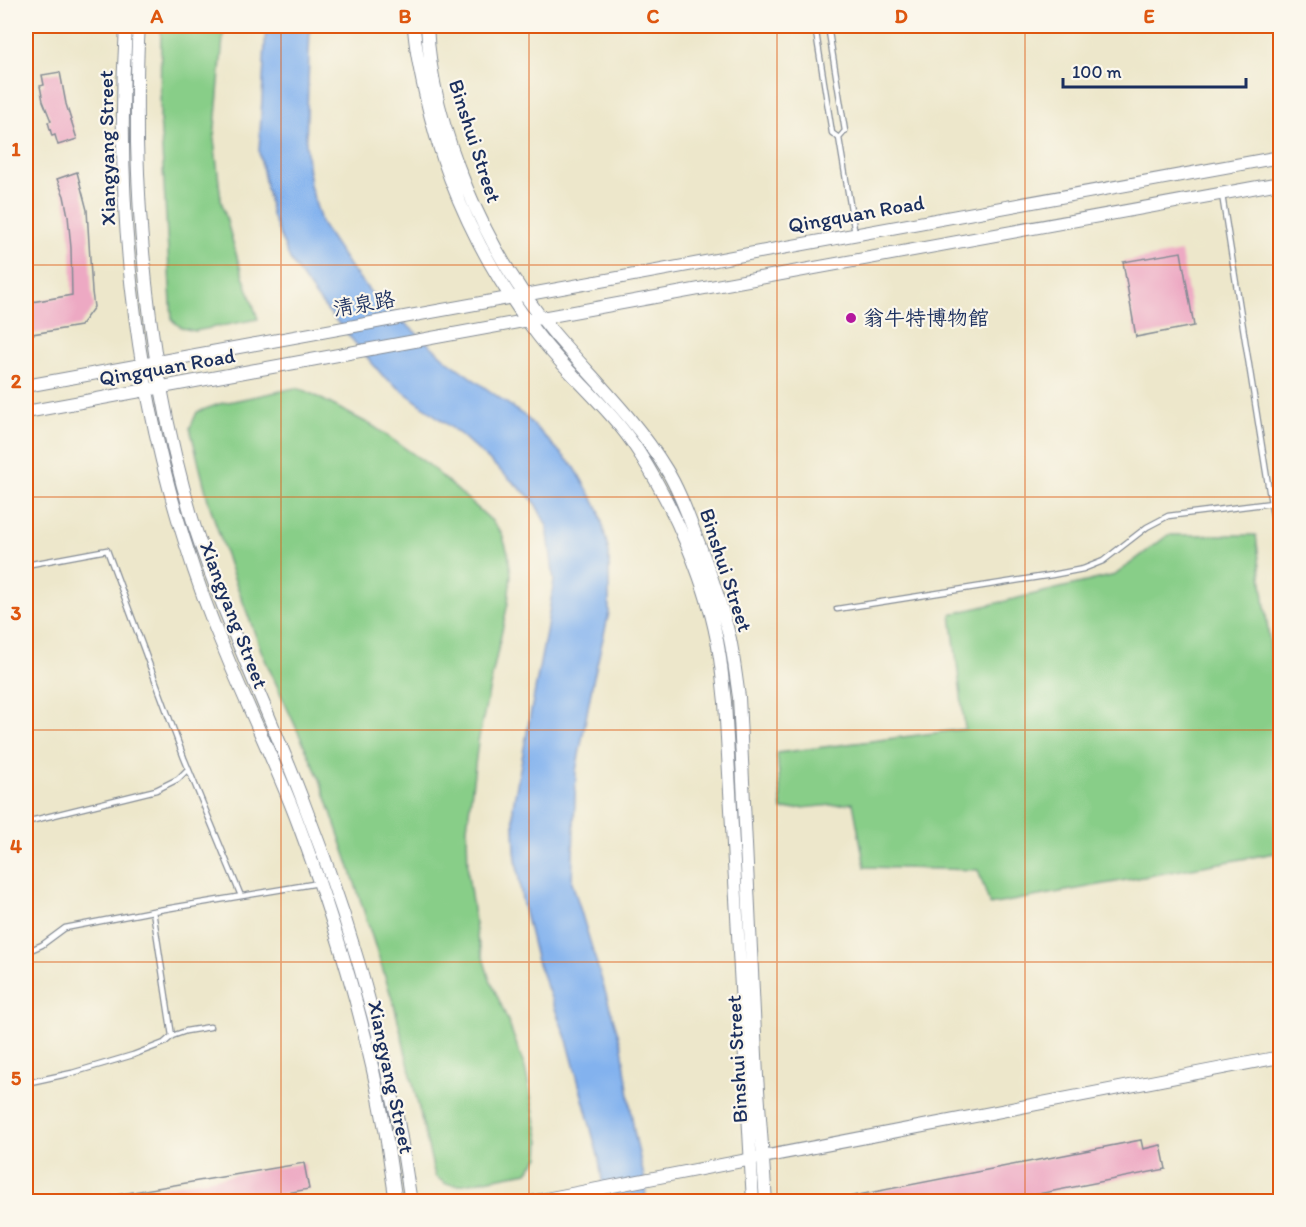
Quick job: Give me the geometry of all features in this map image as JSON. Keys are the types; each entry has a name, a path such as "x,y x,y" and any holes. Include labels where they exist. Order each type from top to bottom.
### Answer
{"street":[{"name":"Xiangyang Street","path":"126,26 123,103 129,246 137,327 147,390 164,468 195,569 225,653 297,820 319,883 355,1001 370,1062 385,1130 396,1202"},
{"name":"Xiangyang Street","path":"139,26 137,99 140,211 147,288 162,387 181,475 211,574 236,641 303,800 343,914 382,1050 398,1118 411,1202"},
{"name":"Binshui Street","path":"414,26 421,75 434,134 448,177 468,221 492,268 527,321 614,419 657,479 693,562 706,601 719,650 725,702 757,1158 766,1202"},
{"name":"Binshui Street","path":"427,26 432,72 442,113 460,172 480,219 506,267 542,318 605,389 667,470 685,506 706,561 730,640 739,697 757,1076 757,1158 753,1202"},
{"name":"Qingquan Road","path":"439,310 1281,157"},
{"path":"527,321 1281,183"},
{"name":"清泉路","path":"296,337 439,310"},
{"name":"Qingquan Road","path":"26,412 527,321"},
{"name":"Qingquan Road","path":"26,386 296,337"},
{"path":"530,1202 1281,1057"}],"lane":[{"path":"815,26 832,133 838,138 855,234"},
{"path":"828,26 845,131 838,138"},
{"path":"1222,194 1281,560"},
{"path":"837,609 1083,569 1103,561 1138,533 1168,516 1272,503"},
{"path":"26,564 107,550 188,769 241,897"},
{"path":"26,822 156,790 178,779 188,769"},
{"path":"26,952 42,945 64,928 319,883"},
{"path":"153,911 172,1036"},
{"path":"26,1083 133,1055 164,1042 172,1036 210,1027"}],"green space":[{"path":"161,26 224,26 214,139 221,200 239,264 258,319 195,331 182,328 172,320 160,117"},
{"path":"295,388 306,391 373,426 429,465 492,521 502,534 508,553 511,574 508,603 478,742 467,828 468,874 477,938 489,977 525,1068 540,1142 539,1157 527,1172 459,1185 446,1184 435,1176 395,1008 350,868 320,780 262,653 208,500 190,428 197,412 219,404"},
{"path":"1168,535 1256,535 1280,726 1280,852 990,905 978,870 865,867 853,803 782,810 777,753 965,729 951,614 1115,575"}],"water":[{"path":"266,26 310,26 306,143 310,185 322,225 350,267 372,294 448,361 526,417 575,468 599,510 609,553 609,613 576,771 572,882 622,1047 634,1131 646,1186 645,1201 605,1201 599,1159 568,1043 536,958 522,900 515,851 513,806 554,580 547,526 534,501 461,435 383,376 317,298 290,260 272,215 259,152"}],"building":[{"path":"60,72 66,104 77,139 58,145 55,135 52,136 48,122 51,121 40,86 44,85 42,75"},
{"path":"77,172 87,210 94,307 80,326 26,335 26,303 72,295 68,216 64,196 57,179"},
{"path":"1181,252 1194,326 1136,337 1123,262"},
{"path":"1141,1140 1143,1149 1161,1145 1166,1169 998,1202 849,1202 848,1197"},
{"path":"304,1163 309,1189 237,1202 110,1202 109,1196"}],"place":[{"name":"翁牛特博物館","path":"851,318"}]}
